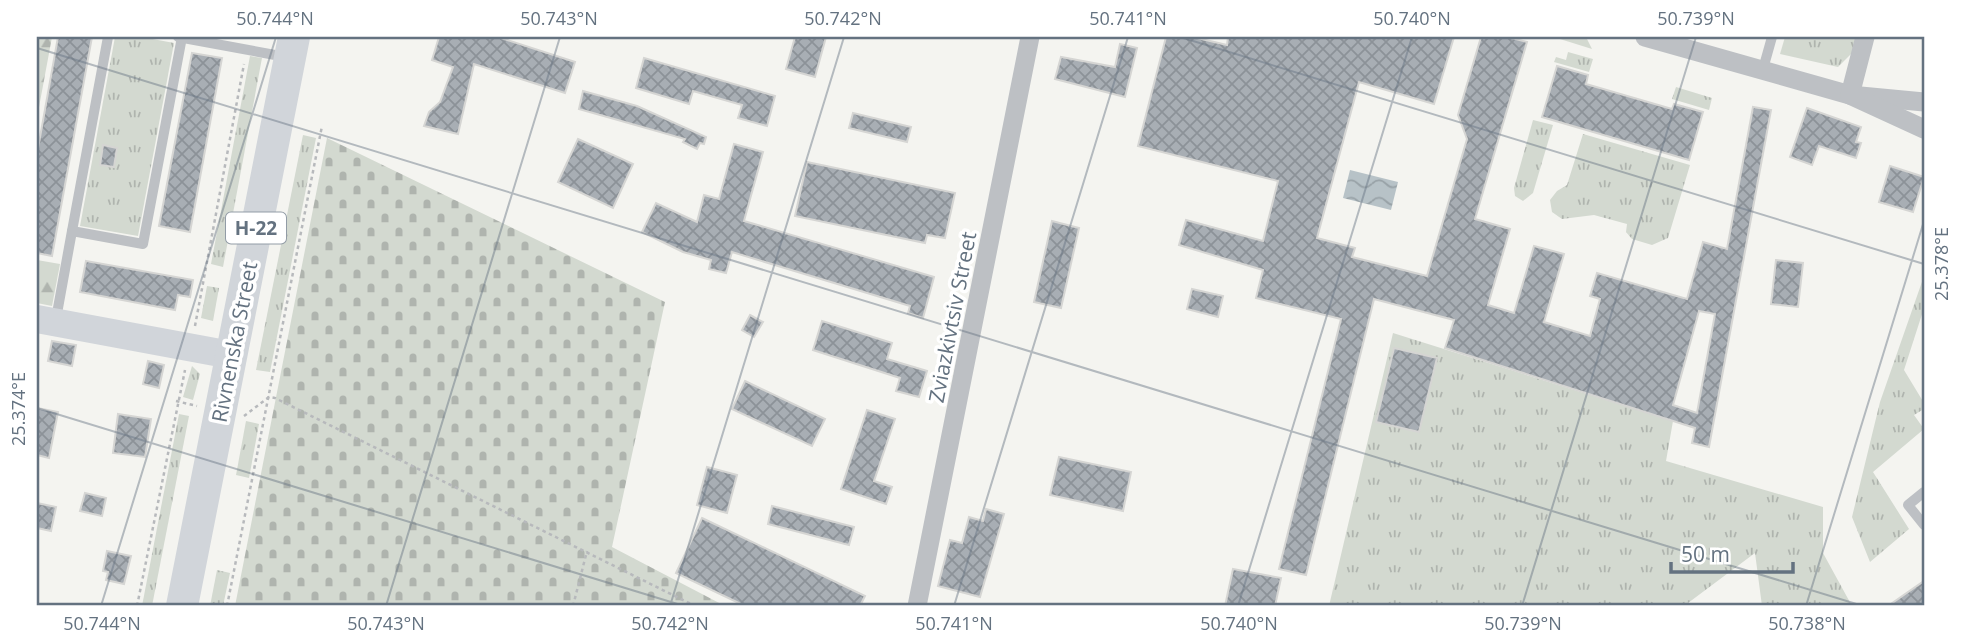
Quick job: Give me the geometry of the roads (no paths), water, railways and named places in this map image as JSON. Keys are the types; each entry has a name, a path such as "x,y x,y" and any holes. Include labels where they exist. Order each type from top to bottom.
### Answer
{"main road":[{"name":"Rivnenska Street","path":"182,606 292,47"}],"street":[{"name":"Zviazkivtsiv Street","path":"917,606 1030,37"},
{"path":"1645,37 1850,95 1924,129"},
{"path":"1850,95 1865,37"},
{"path":"1850,95 1924,102"},
{"path":"46,321 231,355"}],"lane":[{"path":"46,321 72,231 108,37"},
{"path":"72,231 143,244 180,37 247,50 292,47"},
{"path":"1763,69 1772,37"},
{"path":"1924,492 1909,505 1924,525"}],"water":[{"path":"1350,170 1398,182 1391,210 1343,198"}]}
